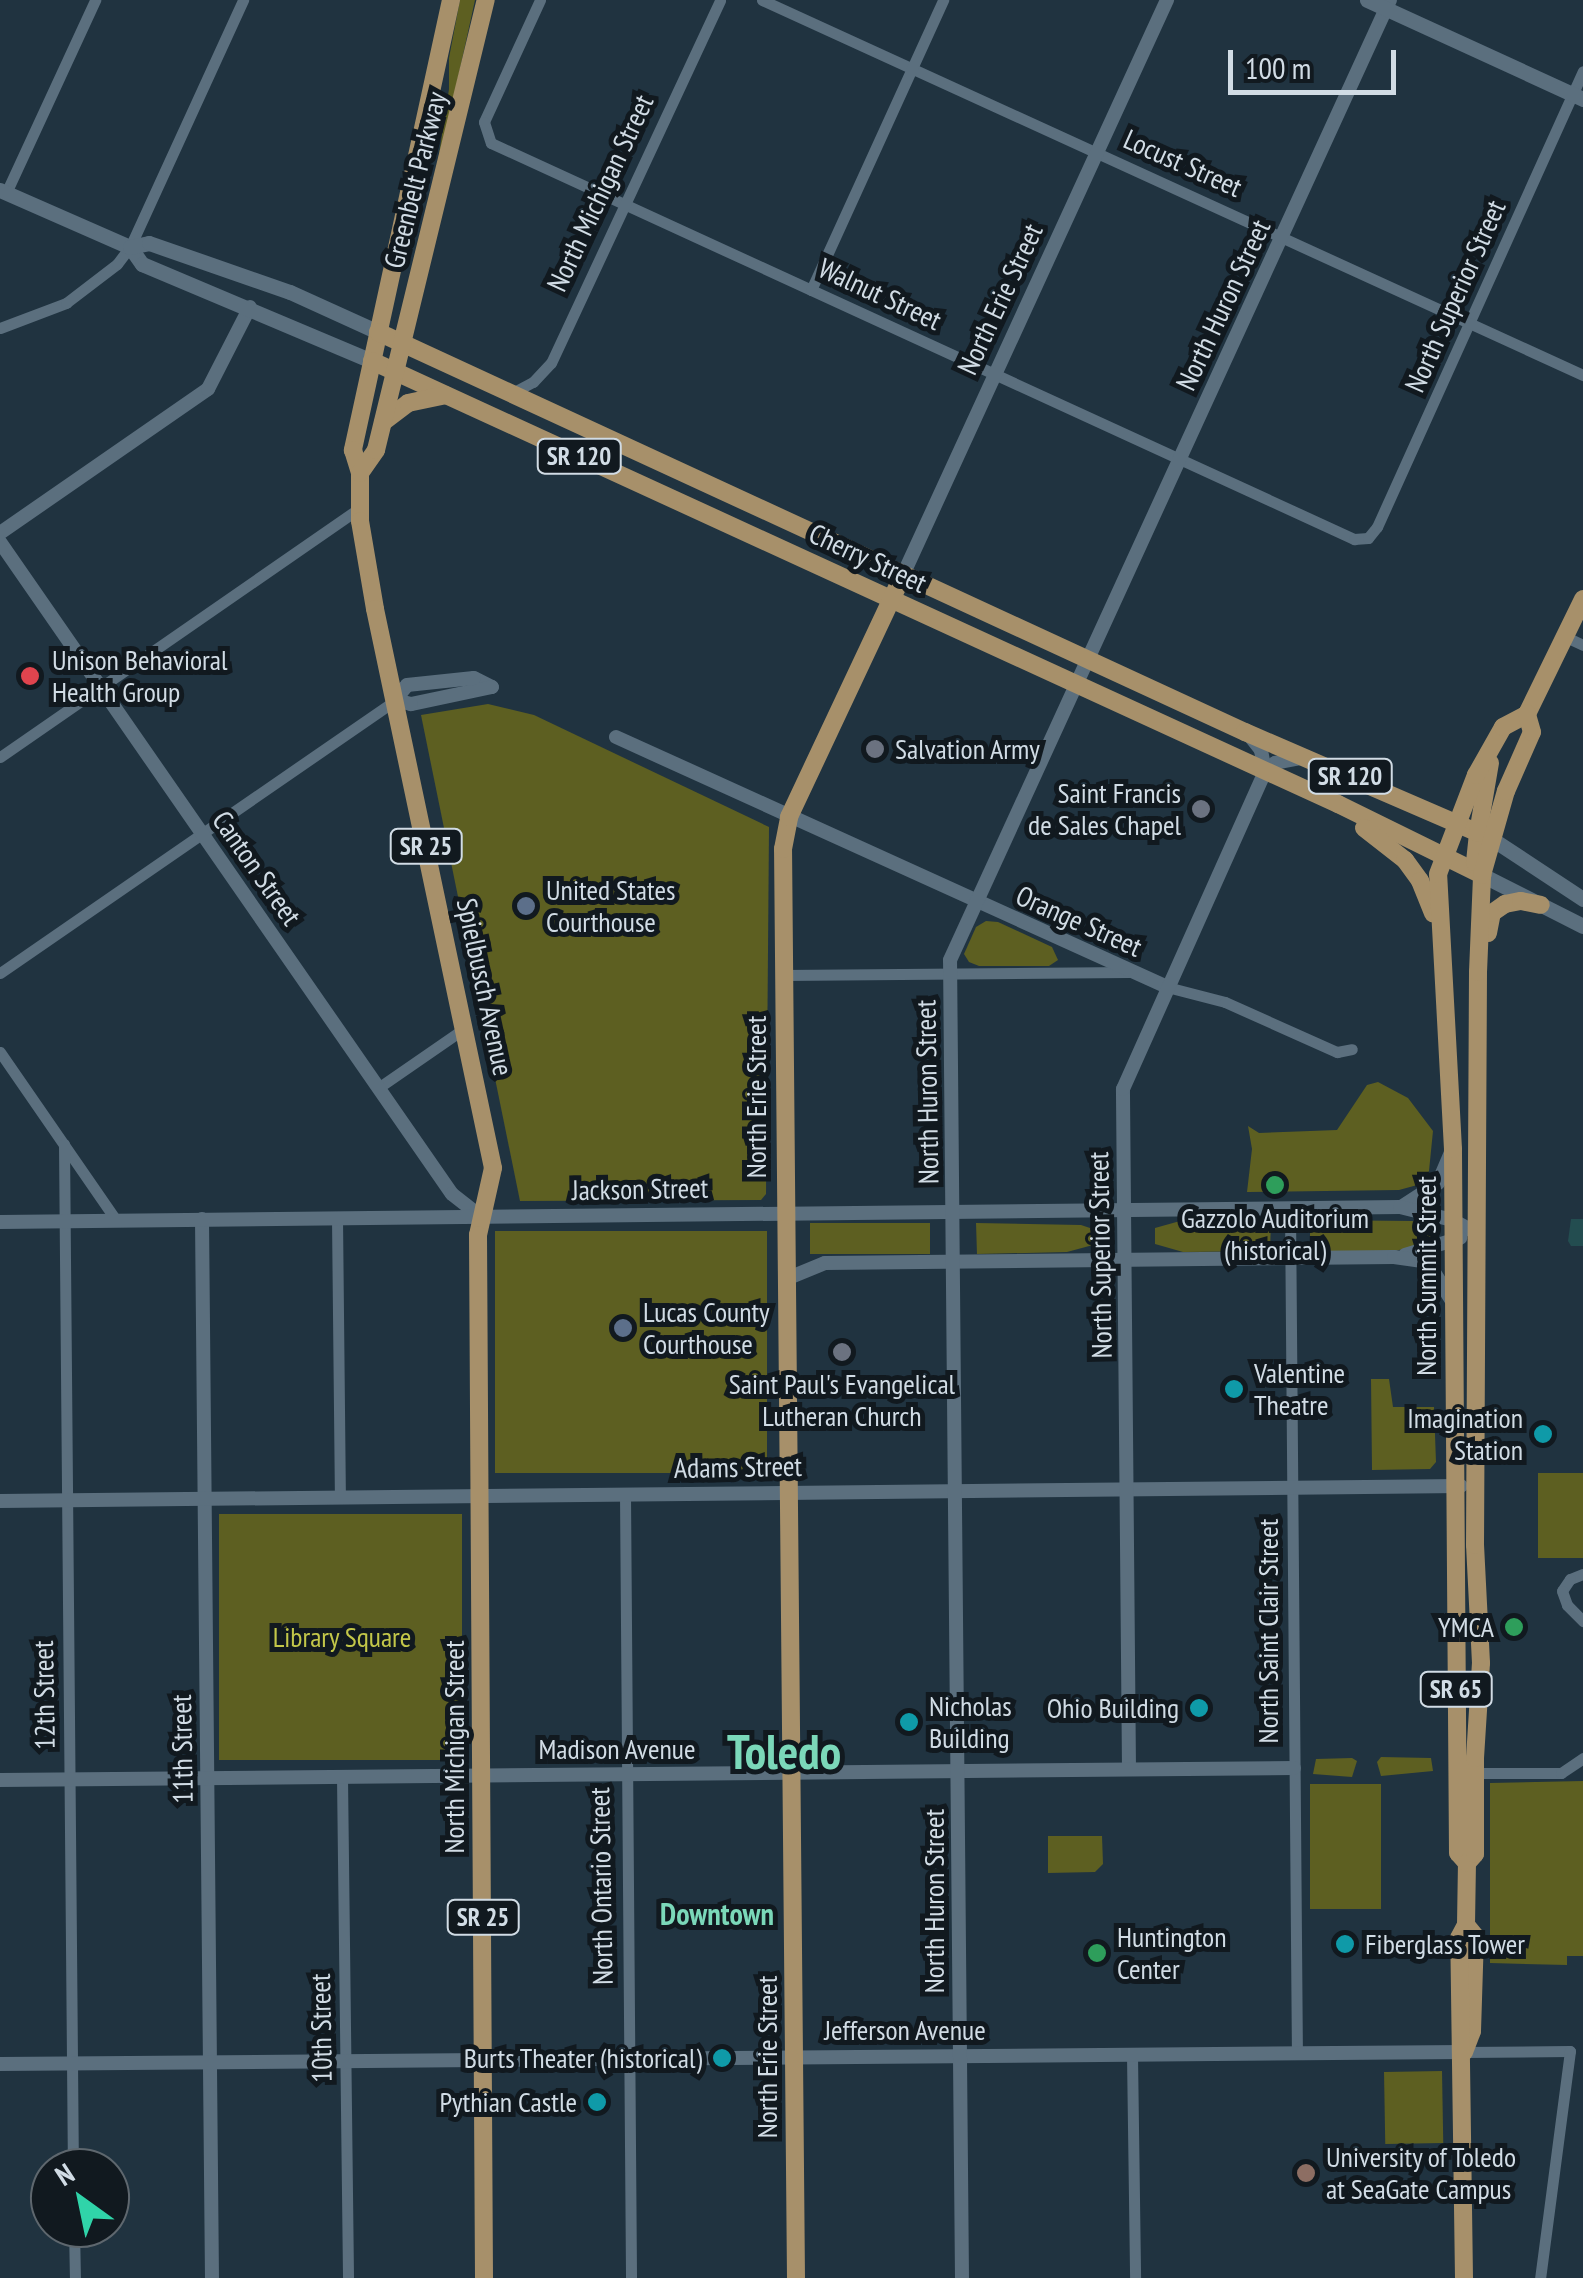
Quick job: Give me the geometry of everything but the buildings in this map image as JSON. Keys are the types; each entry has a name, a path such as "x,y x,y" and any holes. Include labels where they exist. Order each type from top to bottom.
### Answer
{"main road":[{"name":"Greenbelt Parkway","path":"372,361 451,0"},
{"name":"Greenbelt Parkway","path":"397,373 486,0"},
{"path":"1367,0 1388,4 1578,97"},
{"name":"Cherry Street","path":"3,192 130,247 142,264 372,361 1266,771 1583,926"},
{"name":"Cherry Street","path":"130,247 149,244 290,292 1245,732 1485,836 1583,900"},
{"name":"Spielbusch Avenue","path":"372,361 353,450 360,473 360,508 395,700 493,1168 491,1192 480,1216"},
{"name":"Spielbusch Avenue","path":"360,473 376,450 397,373"},
{"path":"383,422 408,403 446,395"},
{"name":"North Erie Street","path":"796,2278 782,861 788,817 902,575"},
{"name":"North Summit Street","path":"1466,1773 1456,1708 1453,1148 1438,894 1443,855 1454,823 1503,727 1526,714 1574,641 1583,600"},
{"name":"North Summit Street","path":"1464,2278 1464,2052 1458,2030 1458,1938 1466,1925 1467,1864 1458,1854 1466,1773 1478,1708 1474,1232 1478,972 1485,836 1532,732 1526,714"},
{"path":"1485,836 1494,744"},
{"path":"1316,796 1405,860 1426,892 1442,948"},
{"path":"1478,972 1495,910 1516,901 1542,905"},
{"name":"North Michigan Street","path":"480,1216 484,2278"},
{"path":"1455,1617 1466,1608 1478,1613"},
{"path":"1456,1708 1466,1714 1478,1708"}],"street":[{"path":"3,192 94,0"},
{"path":"0,328 66,303 118,264 130,247 243,0"},
{"name":"Walnut Street","path":"540,0 484,122 491,143 1178,460 1354,539 1368,538"},
{"name":"North Michigan Street","path":"512,393 533,382 550,363 720,0"},
{"name":"Locust Street","path":"762,0 1583,375"},
{"path":"811,290 943,0"},
{"name":"North Erie Street","path":"902,575 1167,0"},
{"name":"North Huron Street","path":"962,2278 952,954 1388,4"},
{"name":"North Superior Street","path":"1368,538 1377,527 1578,97 1583,71"},
{"path":"0,534 208,389 250,307"},
{"path":"0,757 360,508"},
{"name":"Canton Street","path":"0,542 457,1200 480,1216"},
{"path":"0,974 395,700 407,684 482,679 492,687 411,704 395,700"},
{"path":"1245,732 1261,750 1266,771 1276,764 1308,757"},
{"name":"Orange Street","path":"616,737 1132,972 1225,1002 1337,1052 1352,1049"},
{"name":"North Superior Street","path":"1129,1770 1124,1089 1266,771"},
{"path":"783,975 1132,972"},
{"path":"378,1088 465,1028"},
{"path":"0,1052 116,1220"},
{"name":"12th Street","path":"64,1144 73,2148"},
{"path":"1400,1207 1438,1183 1453,1148"},
{"name":"Jackson Street","path":"0,1222 1400,1207 1452,1220 1474,1232"},
{"name":"North Saint Clair Street","path":"1290,1208 1297,2052"},
{"path":"337,1218 340,1497"},
{"name":"11th Street","path":"202,1219 212,2278"},
{"path":"1394,1257 1474,1232"},
{"path":"786,1279 825,1263 1394,1257 1421,1262 1432,1269 1447,1286 1453,1305"},
{"name":"Adams Street","path":"0,1501 1476,1484"},
{"name":"North Ontario Street","path":"624,1494 631,2278"},
{"path":"1583,1574 1570,1579 1562,1591 1566,1605 1583,1621"},
{"path":"1466,1773 1561,1773 1580,1762"},
{"name":"Madison Avenue","path":"0,1780 1294,1768"},
{"name":"10th Street","path":"342,1777 348,2278"},
{"name":"Jefferson Avenue","path":"0,2064 1570,2050 1540,2278"},
{"path":"1132,2055 1134,2278"},
{"path":"74,2248 75,2278"}],"green space":[{"path":"460,0 475,0 434,187 449,89 449,58"},
{"path":"488,704 534,715 769,827 766,1194 761,1200 520,1201 421,715"},
{"path":"986,921 998,922 1052,947 1058,960 1049,966 979,966 969,962 964,954 976,927"},
{"path":"1378,1082 1408,1098 1433,1131 1429,1171 1421,1184 1399,1190 1247,1192 1252,1149 1248,1126 1259,1133 1337,1130 1367,1085"},
{"path":"1310,1220 1412,1221 1432,1226 1433,1243 1394,1251 1310,1251"},
{"path":"1180,1221 1271,1221 1270,1251 1183,1252 1155,1244 1155,1228"},
{"path":"810,1223 930,1223 930,1254 810,1254"},
{"path":"976,1223 1081,1225 1093,1229 1093,1245 1067,1252 977,1254"},
{"path":"495,1231 767,1231 767,1473 495,1473"},
{"path":"1371,1379 1389,1379 1393,1407 1434,1407 1436,1462 1430,1469 1372,1470"},
{"path":"1538,1473 1583,1473 1583,1558 1538,1558"},
{"name":"Library Square","path":"219,1514 462,1514 462,1760 219,1760"},
{"path":"1381,1757 1431,1758 1433,1771 1381,1776 1377,1762"},
{"path":"1316,1759 1357,1761 1352,1777 1313,1774"},
{"path":"1583,1781 1583,1956 1567,1956 1567,1965 1490,1963 1490,1783"},
{"path":"1310,1784 1381,1784 1381,1909 1310,1909"},
{"path":"1048,1836 1102,1836 1103,1864 1095,1872 1048,1873"},
{"path":"1442,2071 1443,2143 1385,2144 1384,2072"}],"shaded area":[{"path":"1571,1219 1583,1219 1583,1246 1571,1246 1568,1241"}],"place":[{"name":"Unison Behavioral Health Group","path":"30,676"},
{"name":"Salvation Army","path":"875,749"},
{"name":"Saint Francis de Sales Chapel","path":"1201,809"},
{"name":"United States Courthouse","path":"526,906"},
{"name":"Gazzolo Auditorium (historical)","path":"1275,1185"},
{"name":"Lucas County Courthouse","path":"623,1328"},
{"name":"Saint Paul's Evangelical Lutheran Church","path":"842,1352"},
{"name":"Valentine Theatre","path":"1234,1389"},
{"name":"Imagination Station","path":"1543,1434"},
{"name":"YMCA","path":"1514,1627"},
{"name":"Ohio Building","path":"1199,1708"},
{"name":"Nicholas Building","path":"909,1722"},
{"name":"Fiberglass Tower","path":"1345,1944"},
{"name":"Huntington Center","path":"1097,1953"},
{"name":"Burts Theater (historical)","path":"722,2058"},
{"name":"Pythian Castle","path":"597,2102"},
{"name":"University of Toledo at SeaGate Campus","path":"1306,2173"}],"district":[{"name":"Toledo","path":"784,1752"},
{"name":"Downtown","path":"717,1914"}]}
